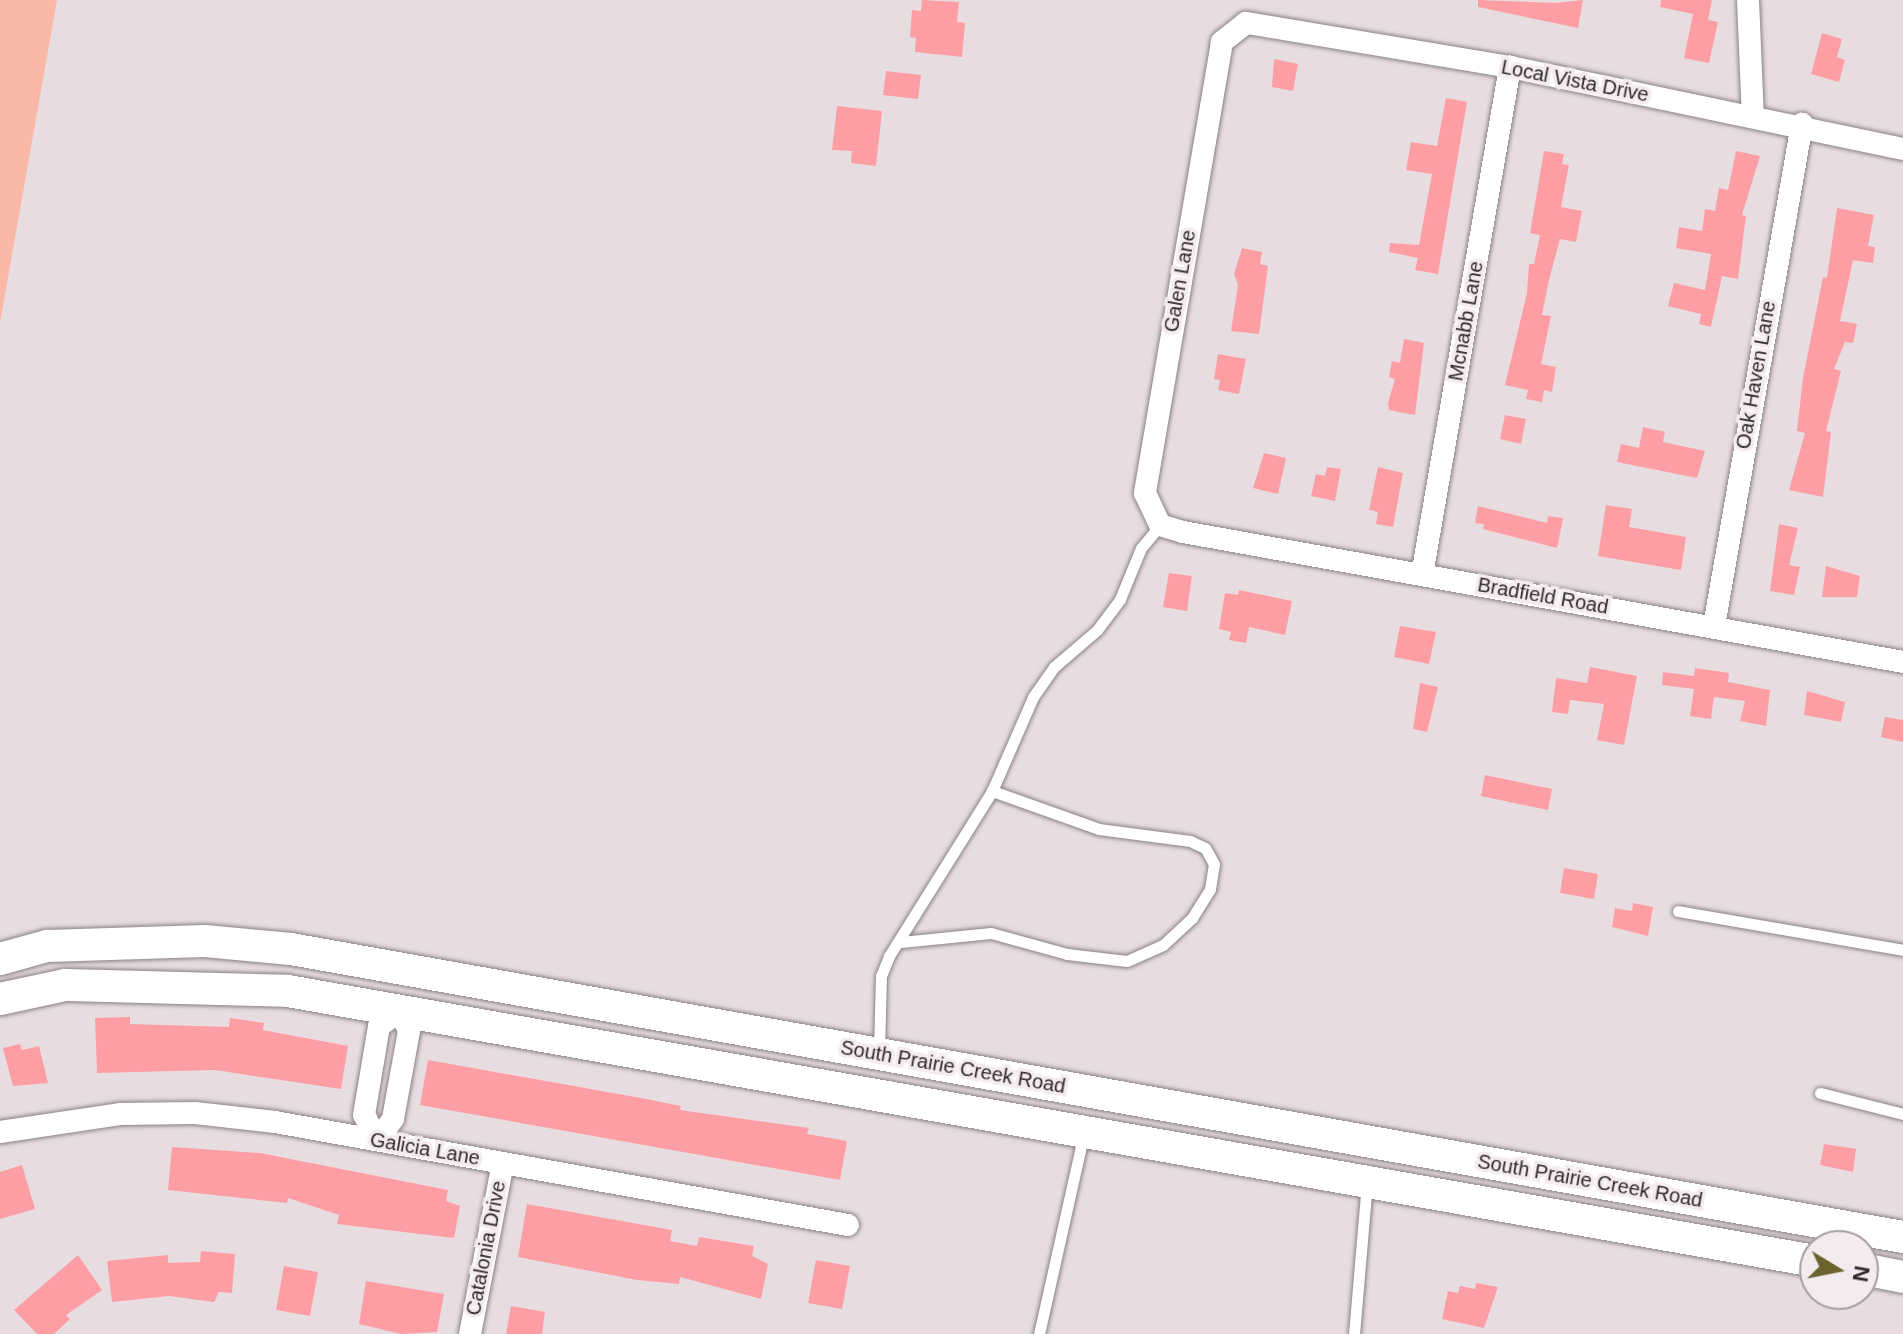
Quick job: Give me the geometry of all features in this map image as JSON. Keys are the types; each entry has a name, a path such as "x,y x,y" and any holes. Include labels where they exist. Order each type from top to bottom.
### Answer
{"main road":[{"name":"South Prairie Creek Road","path":"0,959 47,946 205,941 408,969 1903,1237"},
{"path":"400,1011 408,969"},
{"name":"South Prairie Creek Road","path":"0,999 65,985 213,985 288,991 1799,1258"},
{"path":"1879,1272 1903,1277"}],"street":[{"path":"1748,0 1753,117"},
{"name":"Local Vista Drive","path":"1246,23 1510,67 1753,117 1802,124 1903,149"},
{"name":"Galen Lane","path":"1160,525 1145,493 1148,469 1222,42 1246,23"},
{"name":"Mcnabb Lane","path":"1422,575 1510,67"},
{"name":"Oak Haven Lane","path":"1714,626 1802,124"},
{"name":"Bradfield Road","path":"1160,525 1183,532 1903,662"},
{"path":"377,1140 393,1119 409,1031 400,1011"},
{"name":"Galicia Lane","path":"0,1132 120,1114 195,1113 377,1140 848,1225"},
{"name":"Catalonia Drive","path":"470,1334 503,1163"}],"lane":[{"path":"878,1054 881,976 962,833 992,791 1033,697 1054,667 1097,630 1120,599 1141,548 1160,525"},
{"path":"901,942 991,933 1067,954 1127,961 1163,945 1192,918 1210,889 1214,864 1205,848 1190,841 1099,829 992,791"},
{"path":"1678,911 1903,950"},
{"path":"1820,1093 1903,1114"},
{"path":"1039,1334 1084,1132"},
{"path":"1354,1334 1367,1182"}],"shaded area":[{"path":"0,0 57,0 0,323"}],"building":[{"path":"922,0 959,2 957,22 965,23 962,57 915,52 916,38 910,37 912,10 921,11"},
{"path":"1478,0 1557,3 1583,0 1578,28 1478,7"},
{"path":"1661,0 1712,0 1708,20 1718,22 1709,63 1684,58 1693,14 1660,7"},
{"path":"1822,33 1842,39 1837,57 1845,60 1839,82 1811,74"},
{"path":"1274,59 1298,64 1293,91 1272,87"},
{"path":"886,71 921,75 918,99 883,95"},
{"path":"1446,98 1467,102 1438,274 1415,270 1418,258 1389,252 1390,243 1419,245 1432,174 1406,170 1411,142 1437,146"},
{"path":"837,106 882,111 876,166 851,163 852,151 832,150"},
{"path":"1544,151 1564,154 1562,164 1569,165 1561,207 1582,211 1576,242 1560,239 1549,280 1542,315 1551,316 1541,364 1556,367 1552,392 1544,390 1542,402 1526,399 1528,390 1505,385 1527,293 1529,264 1534,264 1540,235 1530,233"},
{"path":"1736,151 1760,156 1742,215 1746,216 1738,279 1722,276 1711,327 1699,324 1701,314 1668,306 1674,283 1705,290 1711,254 1676,248 1679,227 1702,231 1705,209 1715,211 1719,188 1728,190"},
{"path":"1837,208 1874,215 1868,246 1875,247 1873,263 1853,260 1840,321 1857,324 1853,343 1845,342 1834,369 1841,371 1826,431 1831,432 1823,497 1789,490 1805,433 1797,431 1803,378 1823,277 1827,278"},
{"path":"1242,248 1262,252 1260,264 1268,266 1259,334 1231,331 1238,285 1234,274"},
{"path":"1404,339 1424,343 1415,415 1389,410 1395,379 1389,377 1392,361 1400,363"},
{"path":"1218,354 1246,359 1239,394 1218,390 1220,380 1214,379"},
{"path":"1505,415 1526,419 1521,444 1500,439"},
{"path":"1643,427 1665,432 1663,442 1705,451 1697,478 1617,462 1621,444 1639,448"},
{"path":"1264,453 1286,458 1278,494 1253,488"},
{"path":"1327,467 1341,469 1335,501 1311,496 1316,474 1325,476"},
{"path":"1378,467 1403,473 1393,527 1376,524 1378,512 1369,510"},
{"path":"1606,505 1632,509 1629,527 1686,537 1681,570 1598,556"},
{"path":"1478,506 1547,523 1548,516 1563,518 1557,548 1483,529 1484,524 1475,523"},
{"path":"1779,524 1798,528 1789,565 1800,567 1794,595 1770,591"},
{"path":"1826,566 1860,576 1857,597 1822,597"},
{"path":"1169,573 1192,576 1187,611 1163,607"},
{"path":"1239,590 1292,601 1285,635 1249,627 1246,643 1229,640 1231,632 1219,629 1225,593 1238,595"},
{"path":"1400,626 1436,632 1429,664 1394,657"},
{"path":"1590,667 1637,676 1624,745 1597,740 1604,704 1570,700 1568,714 1552,712 1556,678 1587,683"},
{"path":"1695,668 1729,673 1728,682 1770,690 1766,726 1740,721 1745,701 1714,697 1711,719 1690,716 1694,689 1662,685 1663,672 1694,676"},
{"path":"1420,683 1438,687 1427,732 1413,729"},
{"path":"1807,691 1845,702 1841,722 1804,715"},
{"path":"1885,717 1903,720 1903,742 1881,737"},
{"path":"1485,775 1552,789 1548,810 1481,796"},
{"path":"1564,868 1598,874 1594,899 1560,893"},
{"path":"1633,903 1653,907 1648,936 1612,927 1615,908 1632,911"},
{"path":"130,1017 130,1024 229,1027 230,1018 264,1023 263,1030 348,1046 341,1089 215,1070 97,1073 95,1018"},
{"path":"20,1044 22,1050 39,1046 48,1083 13,1086 3,1048"},
{"path":"428,1060 641,1098 681,1106 680,1110 809,1128 807,1134 847,1141 840,1180 420,1105"},
{"path":"1824,1144 1856,1149 1853,1172 1820,1165"},
{"path":"172,1147 260,1153 448,1190 446,1201 460,1206 454,1238 337,1224 339,1215 288,1198 287,1203 168,1190"},
{"path":"22,1165 35,1209 0,1219 0,1172"},
{"path":"527,1204 672,1230 670,1241 697,1246 699,1237 754,1246 752,1256 768,1264 761,1299 680,1277 679,1284 637,1280 518,1257"},
{"path":"201,1251 235,1254 232,1293 219,1292 214,1302 169,1296 112,1302 107,1261 168,1255 168,1263 200,1262"},
{"path":"78,1255 102,1290 66,1315 70,1319 54,1334 37,1334 14,1310"},
{"path":"816,1260 850,1266 842,1309 808,1303"},
{"path":"284,1266 318,1272 310,1316 276,1310"},
{"path":"366,1281 444,1294 437,1332 401,1334 359,1324"},
{"path":"1476,1283 1498,1287 1484,1328 1442,1319 1448,1291 1458,1293 1460,1286 1475,1289"},
{"path":"511,1306 545,1312 542,1334 506,1334"}]}
